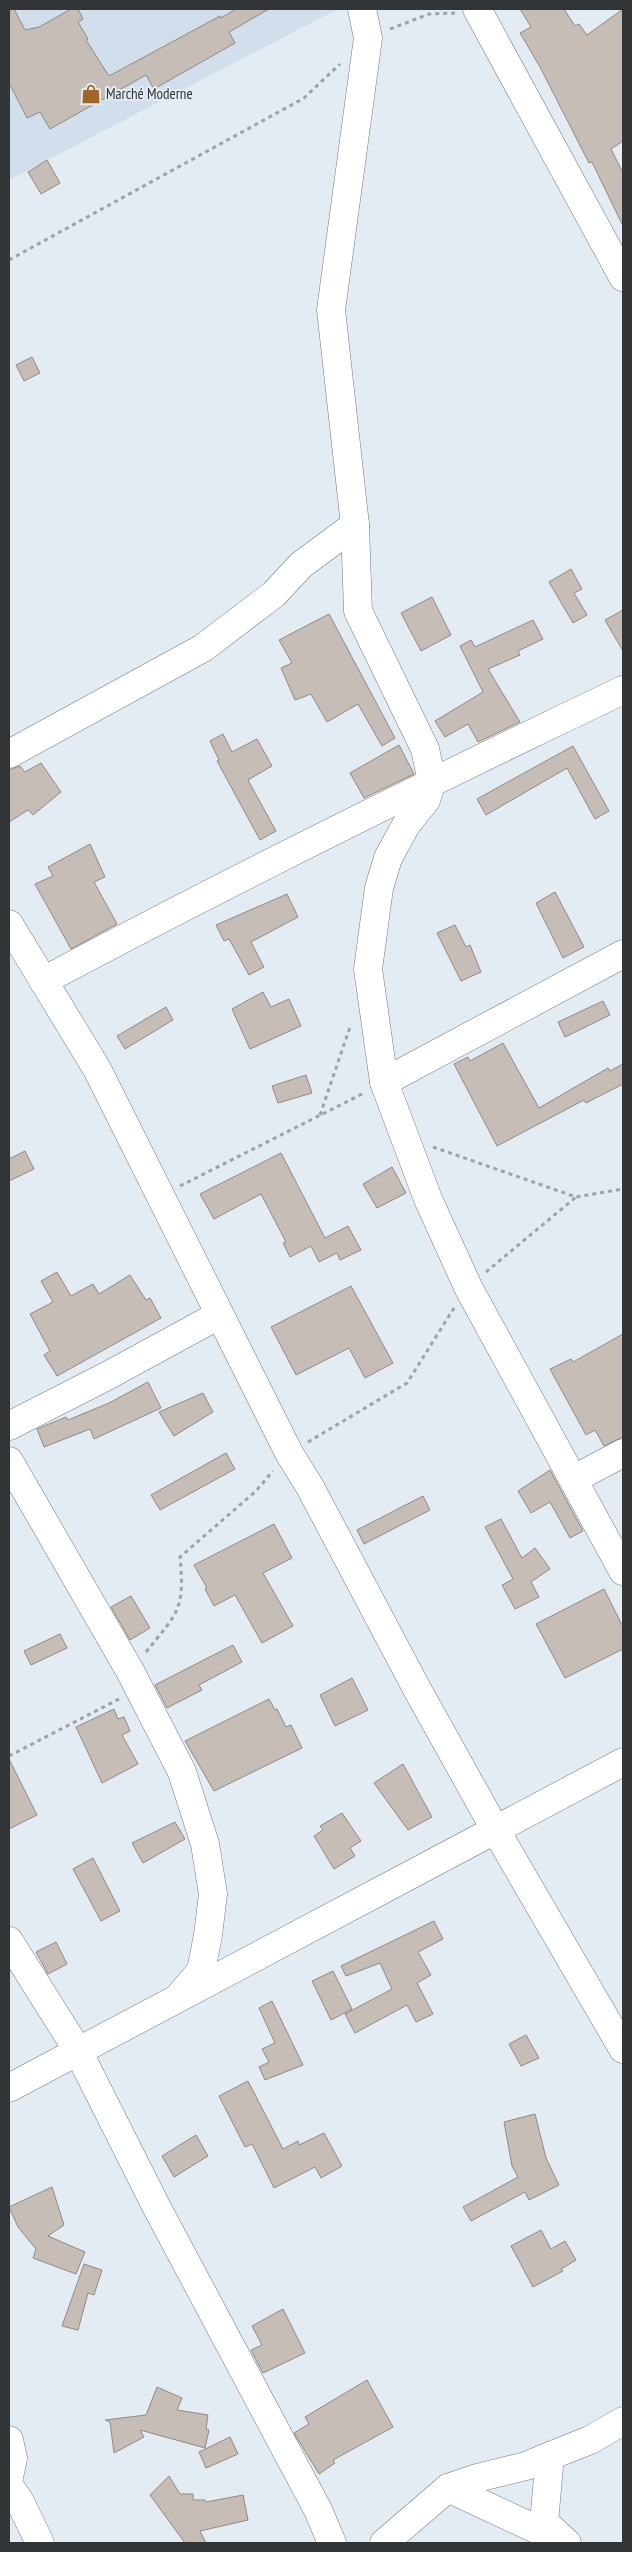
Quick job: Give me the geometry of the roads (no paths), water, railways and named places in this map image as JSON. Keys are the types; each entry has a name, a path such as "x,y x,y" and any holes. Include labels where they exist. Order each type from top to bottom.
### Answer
{"street":[{"path":"362,9 368,38 331,310 355,525 358,610 425,749 432,781 426,800 406,825 388,858 379,888 368,969 384,1082 428,1199 468,1286 623,1570"},
{"path":"481,10 623,277"},
{"path":"9,754 204,648 274,594 302,565 355,525"},
{"path":"42,981 199,898 432,781 623,690"},
{"path":"9,924 97,1069 289,1453 310,1487 417,1689 495,1830 623,2049"},
{"path":"384,1082 623,954"},
{"path":"9,1426 220,1315"},
{"path":"574,1480 623,1453"},
{"path":"9,1461 130,1670 182,1772 205,1844 213,1894 201,1971 175,2000"},
{"path":"9,2088 623,1762"},
{"path":"9,1941 78,2051 156,2206 318,2510 332,2543"},
{"path":"384,2543 448,2488 477,2478 526,2466 590,2440 623,2421"},
{"path":"9,2440 13,2458 9,2477"},
{"path":"536,2532 550,2456"},
{"path":"9,2486 19,2500 40,2543"},
{"path":"448,2488 536,2532 568,2543"}],"place":[{"name":"Marché Moderne","path":"91,94"}]}
